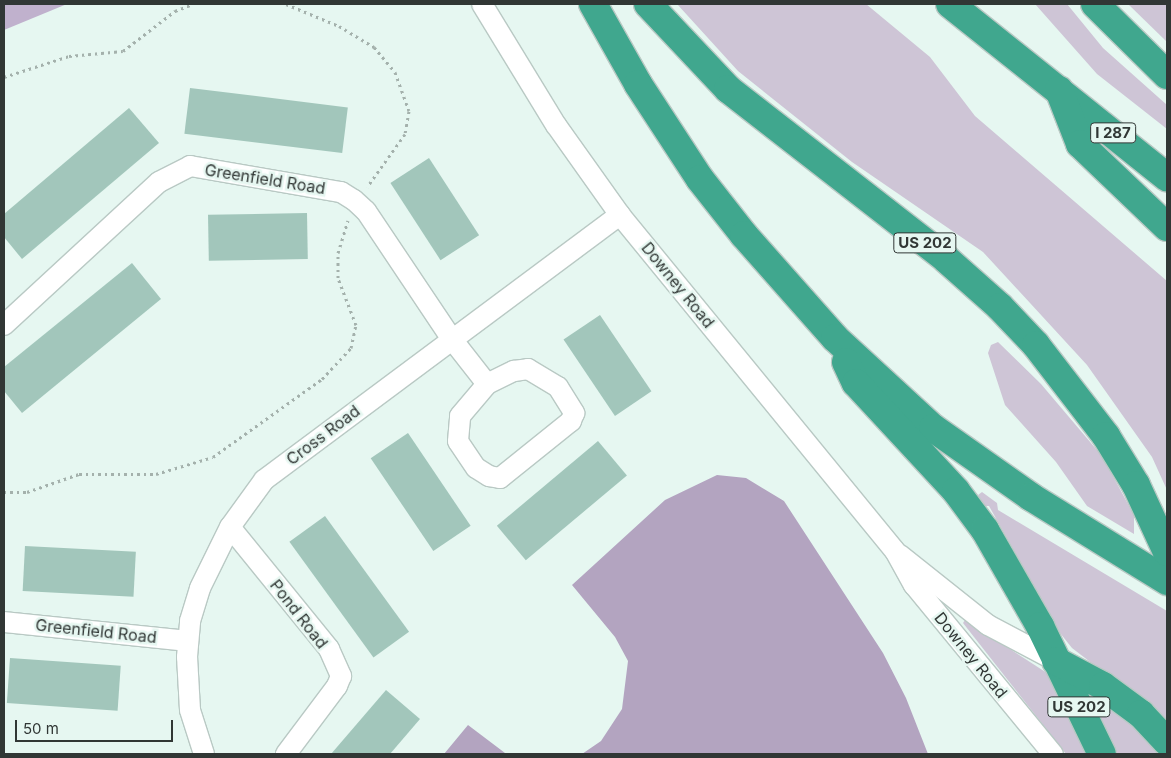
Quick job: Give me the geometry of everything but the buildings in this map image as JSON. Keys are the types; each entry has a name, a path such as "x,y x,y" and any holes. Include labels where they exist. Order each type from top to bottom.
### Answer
{"highway":[{"name":"US 202","path":"593,4 638,84 700,179 744,235 835,338 856,383 972,509 1014,578 1102,754"},
{"name":"US 202","path":"648,4 728,89 946,259 1000,307 1073,388 1121,461 1155,524 1167,552"},
{"name":"I 287","path":"950,4 1167,177"},
{"path":"1095,4 1167,76"},
{"name":"I 287","path":"1059,90 1080,144 1167,227"},
{"path":"835,338 940,433 1031,497 1167,581"},
{"path":"1056,661 1111,691 1141,714 1167,742"}],"street":[{"name":"Downey Road","path":"482,4 556,125 620,215 895,552 914,585 1053,754"},
{"name":"Greenfield Road","path":"4,325 160,182 190,166 341,192 356,201 366,212 451,338 487,384"},
{"name":"Cross Road","path":"204,754 190,710 188,641 190,621 200,588 230,526 264,480 451,338 620,215"},
{"path":"528,370 558,387 574,413 571,421 500,478 476,468 458,441 460,416 487,384 514,371 528,370"},
{"name":"Pond Road","path":"230,526 329,649 341,676 337,686 286,754"},
{"name":"Downey Road","path":"895,552 988,625 1056,661"},
{"name":"Greenfield Road","path":"4,622 188,641"}],"path":[{"path":"4,77 69,56 123,51 175,11 193,4"},
{"path":"4,492 27,492 79,474 156,474 213,457 322,379 351,348 356,325 338,278 338,253 356,201 405,134 409,111 395,72 374,47 339,26 286,4"}],"shaded area":[{"path":"4,4 67,4 4,30"},
{"path":"677,4 866,4 930,57 975,116 1167,281 1167,490 1152,457 1087,365 983,252 852,162 738,71"},
{"path":"1035,4 1067,4 1103,48 1167,105 1167,129 1097,74"},
{"path":"1128,4 1167,4 1167,42"},
{"path":"998,342 1041,384 1102,456 1134,515 1134,534 1087,506 1056,462 1005,405 988,353 991,345"},
{"path":"717,475 746,478 784,501 883,653 906,698 928,754 582,754 601,741 622,709 628,661 615,637 572,585 665,500"},
{"path":"982,492 997,503 998,510 1167,611 1167,721 1072,648 1060,633 989,506 985,506 978,495"},
{"path":"965,620 1047,673 1089,754 1066,754 963,623"},
{"path":"1095,694 1108,702 1166,754 1114,754 1091,699"},
{"path":"468,725 505,753 508,754 444,754"}]}
